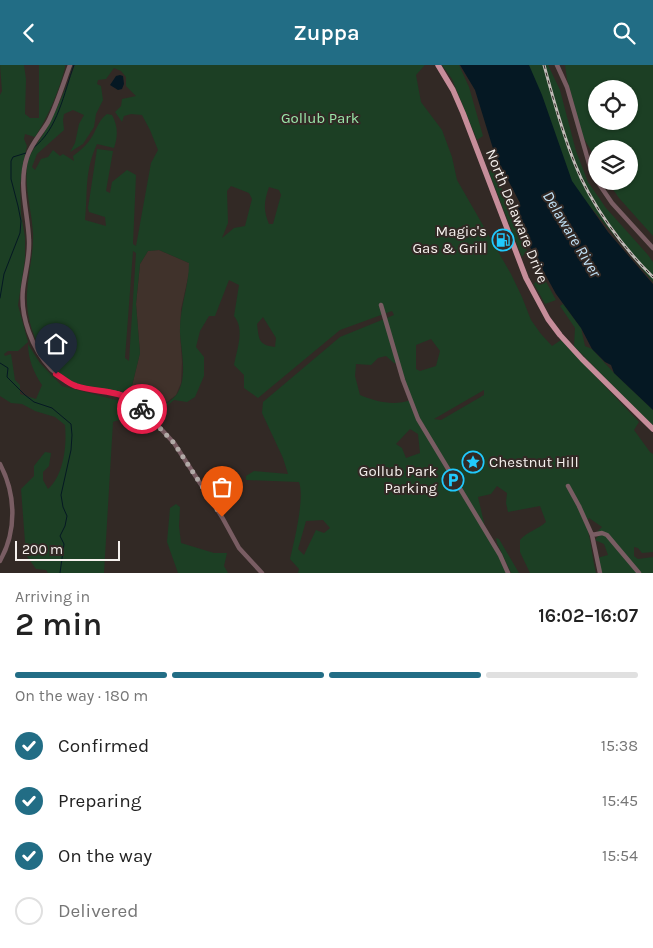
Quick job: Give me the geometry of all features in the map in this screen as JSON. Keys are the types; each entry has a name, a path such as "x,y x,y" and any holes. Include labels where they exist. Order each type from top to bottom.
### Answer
{"main road":[{"name":"North Delaware Drive","path":"438,65 463,113 526,278 548,319 577,353 653,429"}],"street":[{"path":"70,65 52,113 27,156 23,178 29,233 29,252 22,298 27,323 36,348 50,367 67,382 77,387 118,393 137,403 174,443 222,517 239,549 262,573"},
{"path":"557,65 567,87 588,160"},
{"path":"604,190 612,203 653,248"},
{"path":"381,305 403,380 418,419 500,555 508,573"},
{"path":"0,464 9,484 13,512 9,540 0,561"},
{"path":"568,486 592,535 600,573"},
{"path":"592,535 602,533 607,535 639,573"}],"shaded area":[{"path":"159,250 189,263 189,273 181,309 181,383 176,395 155,411 127,392 131,390 140,353 136,304 140,264 148,251"}],"green space":[{"path":"0,65 24,65 26,79 25,114 30,118 39,118 39,65 65,65 56,95 40,129 35,137 25,134 24,139 27,146 20,186 21,214 25,237 25,259 18,305 28,342 18,351 8,351 4,354 5,356 11,354 15,380 20,385 20,394 36,399 42,385 32,366 28,344 40,363 62,386 120,401 137,411 153,426 146,432 131,422 121,420 113,422 104,573 48,573 46,570 36,569 26,555 21,489 34,476 34,466 45,452 51,453 49,466 43,472 43,480 48,489 53,483 61,468 66,433 65,425 55,417 35,411 22,404 11,403 0,396 0,95 2,91"},
{"name":"Gollub Park","path":"75,65 425,65 416,75 421,102 442,130 452,157 457,180 511,274 531,320 552,346 561,340 639,422 634,430 653,454 653,552 642,553 638,548 634,547 634,556 638,559 653,557 653,573 602,573 597,558 608,555 604,544 595,540 599,535 597,532 602,527 589,518 586,524 596,573 530,573 520,552 520,540 546,522 540,506 508,512 506,503 507,493 497,486 491,494 478,497 485,527 506,573 298,573 299,569 290,559 300,509 299,482 246,480 246,476 254,471 288,474 283,458 262,413 263,402 340,337 394,315 392,311 340,330 258,398 244,388 244,375 234,365 240,333 234,316 239,285 229,280 215,316 209,316 200,331 196,347 204,357 204,376 195,397 187,402 174,400 159,413 155,411 175,397 182,380 183,364 180,324 189,263 159,250 148,251 140,264 136,304 140,353 131,390 127,392 84,386 71,381 61,374 44,355 37,343 29,318 27,293 33,233 27,188 27,170 29,157 49,123","holes":["114,68 121,71 126,77 126,86 136,96 122,99 121,106 115,112 122,122 124,116 131,114 142,115 158,150 151,163 136,246 133,244 136,175 127,170 112,182 110,193 106,191 113,151 97,149 88,208 89,212 105,217 106,226 85,220 88,173 97,144 114,148 117,135 112,115 107,114 102,119 89,141 73,156 74,161 63,154 60,156 53,150 48,157 41,159 35,170 32,167 37,154 64,130 64,114 73,110 84,115 70,152 83,144 94,127 96,114 103,100 101,86 97,84 98,80 106,79","231,186 249,193 252,199 245,226 234,228 222,238 228,223 227,191","269,187 279,190 281,195 273,224 269,224 266,214 266,197","133,251 136,253 129,361 125,358","263,317 276,338 275,347 262,343 258,334 257,324","431,339 440,351 436,366 420,371 416,369 416,345","386,356 394,363 400,364 411,400 398,403 386,402 360,395 355,376 356,364 371,365 378,358","484,390 484,395 441,420 434,419","410,429 418,434 420,453 406,458 402,448 396,444","323,520 330,528 324,533 316,530 304,555 298,549 306,521"]},
{"path":"442,65 459,65 469,87 483,136 477,140 452,79"},
{"path":"525,65 548,65 560,90 576,151 588,182 588,190 594,190 606,208 653,262 653,282 578,192 561,164"},
{"path":"565,65 653,65 653,236 613,190 638,190 638,140 588,140 588,145 583,137"},
{"path":"493,168 527,251 522,257 489,172"},
{"path":"537,265 556,300 545,304 534,284 537,280"},
{"path":"563,304 581,328 585,346 592,349 653,410 653,425 574,346 575,328 560,306"},
{"path":"176,504 180,507 179,526 181,543 214,553 227,553 224,566 228,573 178,573 167,542 170,508"},
{"path":"496,538 499,539 519,573 511,573"}],"water":[{"name":"Delaware River","path":"460,65 529,65 542,95 572,181 608,232 653,284 653,410 614,373 611,365 605,362 592,349 581,328 556,294 523,234 512,206 520,203 495,155 475,90"},
{"path":"116,76 123,76 124,84 122,89 118,90 110,85"}],"waterway":[{"path":"33,148 42,140 54,121 74,65"},
{"path":"0,298 4,274 20,233 21,221 11,179 11,161 13,157 26,153"},
{"path":"0,363 8,368 7,377 25,395 34,402 52,408 71,424 71,450 61,495 67,516 60,536 64,544 60,573"}],"railway":[{"path":"544,65 570,152 581,179 598,209 619,239 653,277"}],"way so far":[{"path":"142,409 174,443 222,517"}],"place":[{"name":"Magic's Gas & Grill","path":"503,240"},
{"name":"Chestnut Hill","path":"473,462"},
{"name":"Gollub Park Parking","path":"453,480"}],"route":[{"path":"56,374 77,387 124,396 135,401 142,409"}]}
